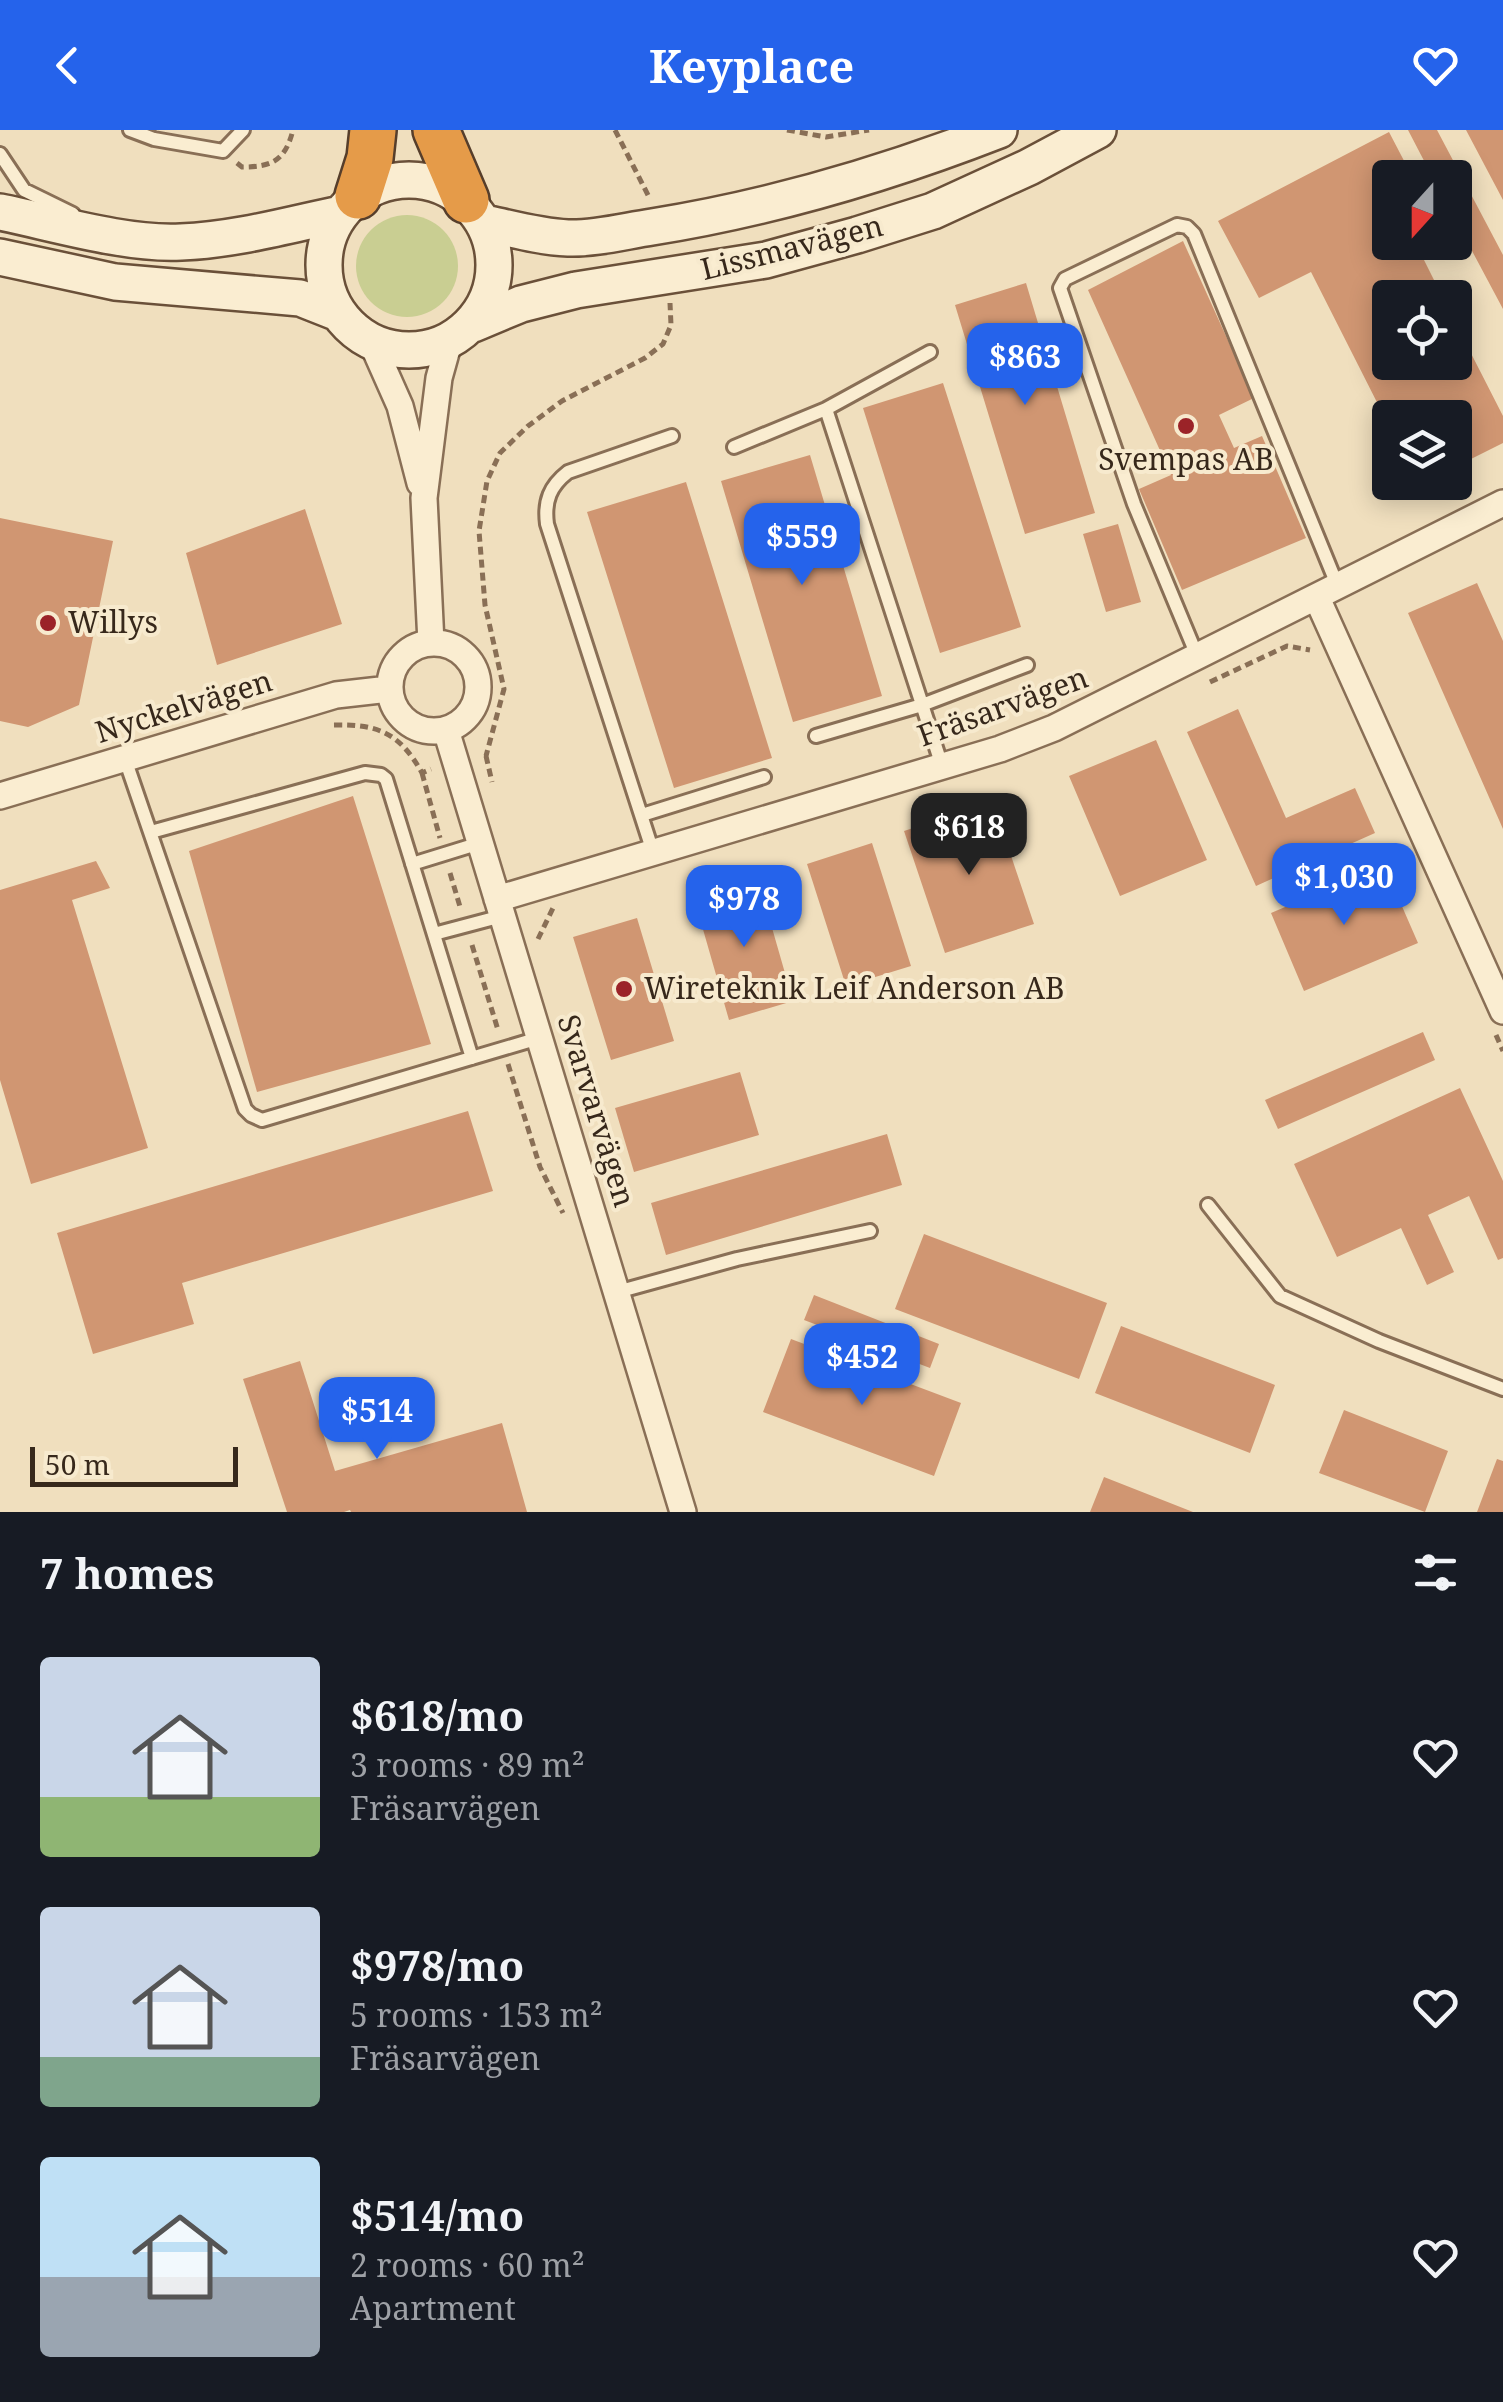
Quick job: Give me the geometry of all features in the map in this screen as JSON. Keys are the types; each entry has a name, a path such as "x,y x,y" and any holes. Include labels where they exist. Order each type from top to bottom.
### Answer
{"highway":[{"path":"349,205 370,158 373,130"},
{"path":"436,130 476,211"}],"street":[{"name":"Lissmavägen","path":"476,211 516,230 570,238 688,221 773,204 860,179 998,130"},
{"name":"Lissmavägen","path":"461,333 521,304 576,290 766,260 933,211 1098,130"},
{"path":"0,212 120,237 178,242 232,236 349,205 384,182 412,179 441,185 476,211 496,266 485,302 461,333 440,378 424,498 431,643"},
{"path":"349,205 326,246 325,281 338,313 372,343 397,350 424,350 461,333"},
{"path":"0,257 115,282 300,298 338,313"},
{"path":"372,343 400,406 424,498"},
{"name":"Fräsarvägen","path":"500,908 653,852 1000,749 1054,728 1503,502"},
{"path":"1327,593 1497,1018"},
{"path":"431,643 456,648 476,674 476,699 470,712 446,730 428,731 413,726 394,706 389,689 399,661 415,648 431,643"},
{"name":"Nyckelvägen","path":"0,796 336,695 389,689"},
{"name":"Svarvarvägen","path":"446,730 683,1512"}],"lane":[{"path":"130,130 154,140 223,151 244,130"},
{"path":"0,154 24,190 120,237"},
{"path":"1198,658 1134,504 1060,288 1065,280 1177,225 1194,234 1327,593"},
{"path":"734,447 826,408 930,352"},
{"path":"826,408 942,766"},
{"path":"653,852 545,508 557,481 568,472 672,436"},
{"path":"816,736 922,706 1026,666"},
{"path":"126,758 245,1109 251,1116 262,1120 539,1038"},
{"path":"151,832 365,773 386,779 472,1058"},
{"path":"642,816 764,778"},
{"path":"412,864 480,843"},
{"path":"434,934 466,926 500,908"},
{"path":"1208,1204 1280,1296 1503,1389"},
{"path":"618,1292 738,1258 870,1231"}],"path":[{"path":"223,151 242,167 266,167 288,150 293,130"},
{"path":"615,130 651,200"},
{"path":"788,130 826,137 869,130"},
{"path":"422,773 454,758 486,756 504,689 484,604 478,531 487,480 500,453 562,401 646,358 663,344 671,324 670,300"},
{"path":"1202,686 1288,646 1308,649 1320,656"},
{"path":"329,725 362,724 382,731 398,740 422,773 540,1167 568,1225"},
{"path":"536,943 554,906"},
{"path":"1497,1018 1503,1051"}],"green space":[{"path":"407,215 426,219 443,230 454,247 458,266 454,285 443,302 426,313 407,317 388,313 371,302 360,285 356,266 360,247 371,230 388,219"}],"building":[{"path":"1408,130 1437,130 1453,160 1424,160"},
{"path":"1466,130 1503,130 1503,200"},
{"path":"1389,132 1404,160 1372,160 1372,260 1424,260 1434,280 1372,280 1372,380 1472,380 1472,355 1503,416 1503,443 1472,458 1472,400 1376,400 1311,272 1259,298 1218,221"},
{"path":"1472,196 1503,255 1503,309 1472,251"},
{"name":"Svempas AB","path":"1183,241 1254,398 1219,415 1234,448 1262,436 1306,538 1182,590 1139,489 1171,475 1088,290"},
{"path":"1026,283 1095,513 1025,534 955,305"},
{"path":"943,383 1021,627 940,653 863,408"},
{"path":"810,455 882,696 793,722 721,481"},
{"path":"686,482 772,758 674,788 587,512"},
{"path":"305,509 342,624 217,665 186,553"},
{"name":"Willys","path":"0,518 113,541 79,705 28,727 0,721"},
{"path":"1118,524 1141,602 1106,612 1083,534"},
{"path":"1477,583 1503,641 1503,829 1408,613"},
{"path":"1238,709 1286,818 1355,788 1375,833 1256,886 1187,732"},
{"path":"1156,740 1207,860 1120,896 1069,776"},
{"path":"353,796 431,1044 257,1092 189,851"},
{"path":"993,802 1034,924 945,953 904,831"},
{"path":"872,843 911,966 846,986 807,864"},
{"path":"96,861 110,888 72,900 148,1148 31,1184 0,1080 0,890"},
{"path":"1384,865 1418,943 1304,991 1271,913"},
{"path":"758,879 793,1001 729,1020 694,898"},
{"name":"Wireteknik Leif Anderson AB","path":"637,918 674,1041 611,1060 573,937"},
{"path":"1423,1032 1435,1060 1278,1129 1265,1100"},
{"path":"740,1072 759,1135 634,1172 615,1108"},
{"path":"1460,1088 1503,1181 1503,1258 1498,1260 1469,1196 1428,1215 1454,1272 1427,1285 1401,1228 1337,1257 1294,1164"},
{"path":"468,1111 493,1191 182,1283 194,1324 93,1354 57,1233"},
{"path":"887,1134 902,1185 666,1255 651,1203"},
{"path":"924,1234 1107,1303 1079,1379 895,1309"},
{"path":"814,1295 939,1344 930,1368 804,1320"},
{"path":"1121,1326 1275,1385 1250,1453 1095,1393"},
{"path":"791,1339 961,1403 934,1476 763,1412"},
{"path":"300,1361 335,1471 502,1423 527,1512 287,1512 243,1379"},
{"path":"1344,1410 1448,1451 1425,1512 1319,1473"},
{"path":"1497,1459 1503,1461 1503,1512 1477,1512"},
{"path":"1104,1477 1193,1512 1090,1512"}],"place":[{"name":"Svempas AB","path":"1186,426"},
{"name":"Willys","path":"48,623"},
{"name":"Wireteknik Leif Anderson AB","path":"624,989"}]}
